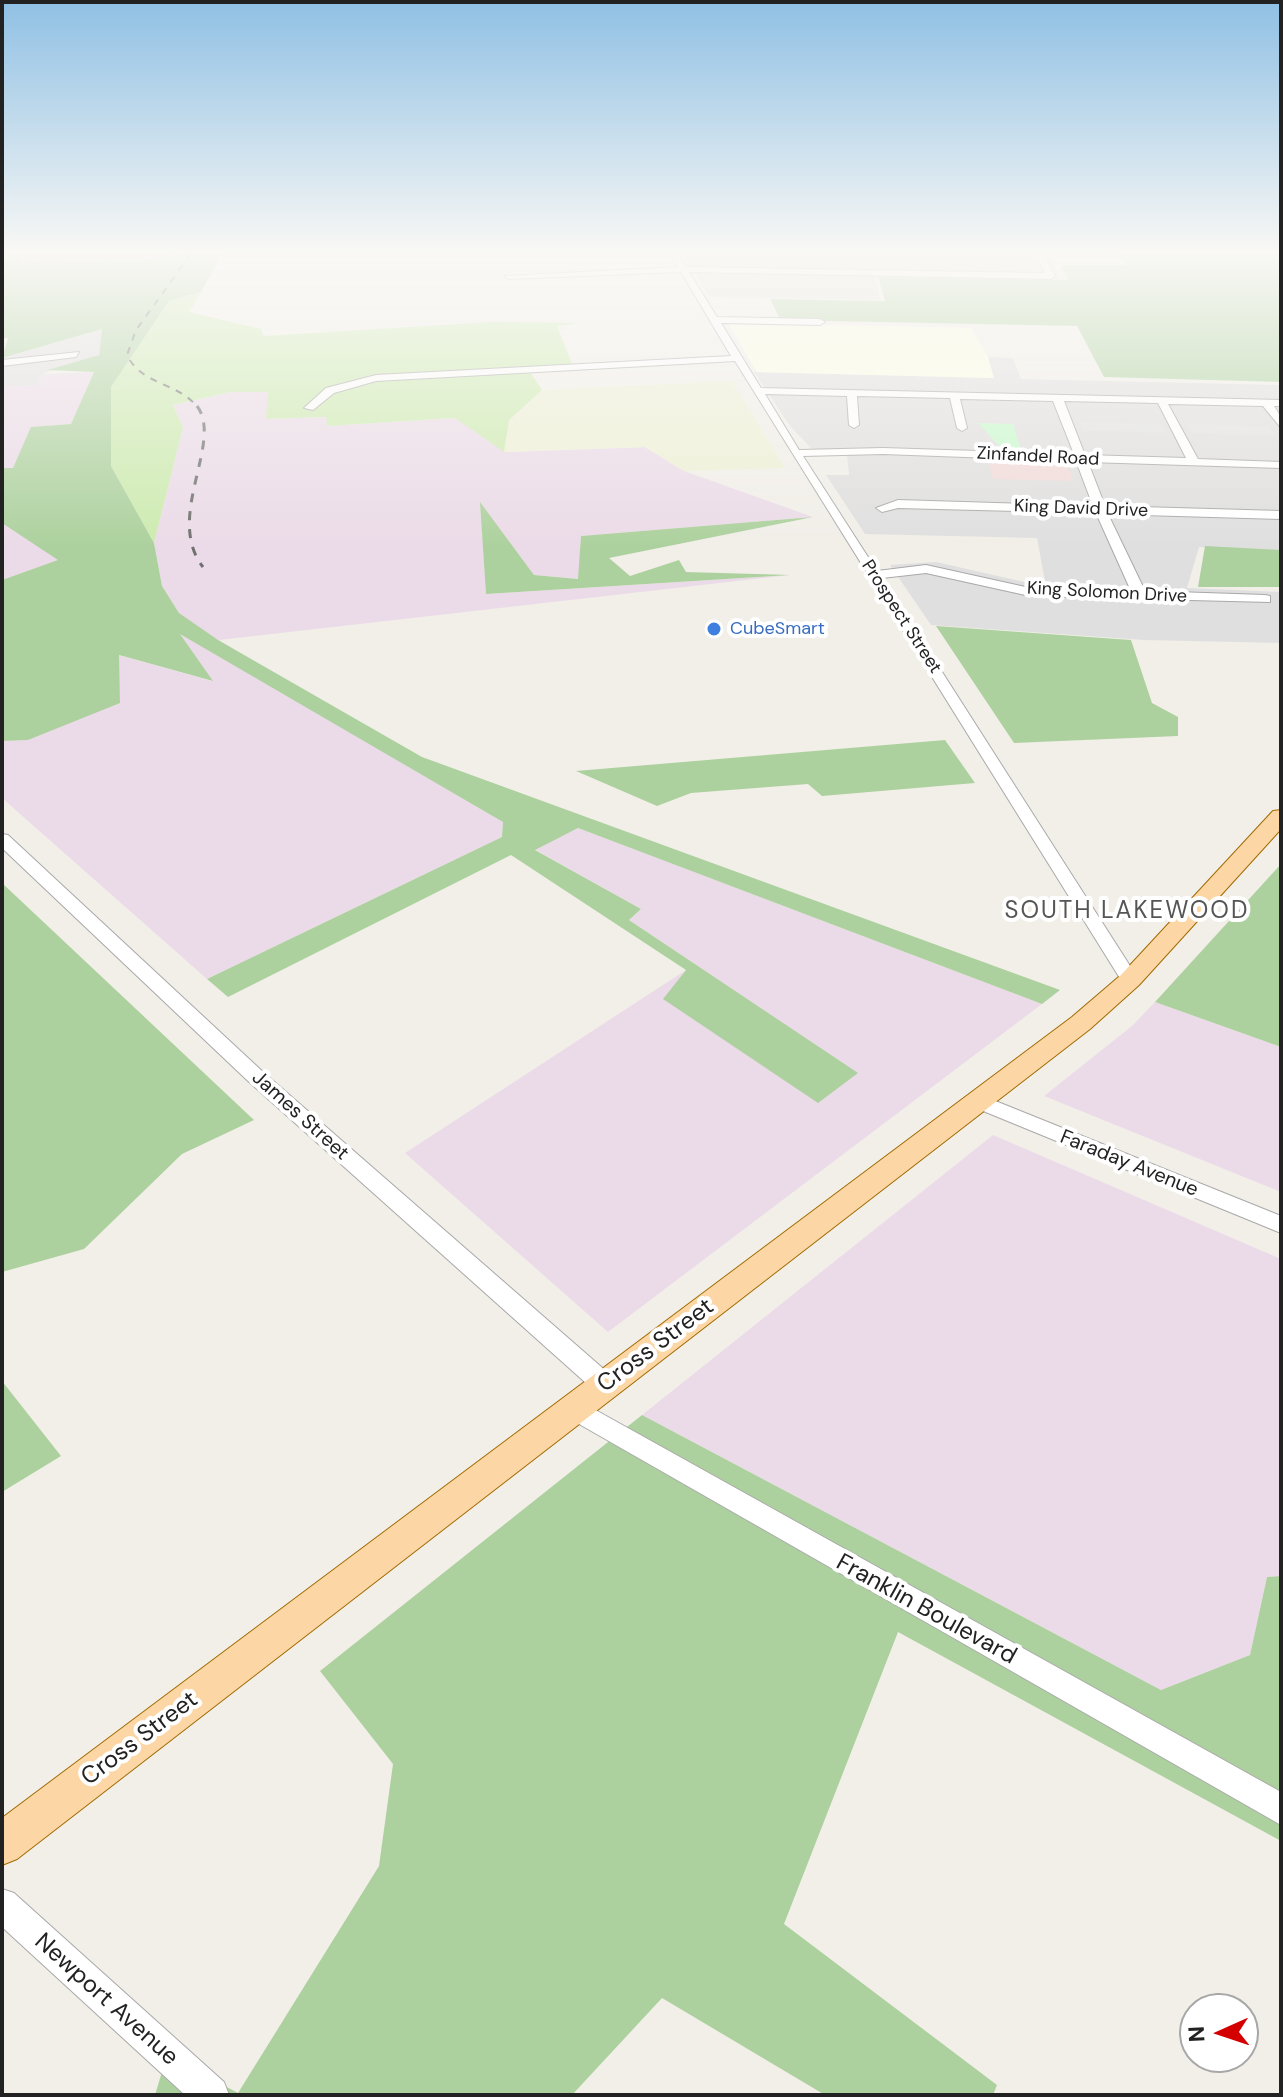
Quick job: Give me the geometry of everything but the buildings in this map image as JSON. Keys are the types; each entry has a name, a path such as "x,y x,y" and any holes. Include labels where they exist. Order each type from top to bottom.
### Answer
{"main road":[{"name":"Cross Street","path":"2,1844 1081,1023 1130,980 1281,816"}],"street":[{"name":"Prospect Street","path":"735,352 796,453 879,574 1130,980"},
{"path":"2,363 76,354"},
{"path":"309,408 315,399 338,386 376,378 739,358"},
{"path":"759,391 1281,403"},
{"path":"852,392 854,425"},
{"path":"954,395 962,428"},
{"path":"1057,397 1090,483 1140,595"},
{"path":"1161,400 1194,462"},
{"path":"1266,402 1281,425"},
{"name":"Zinfandel Road","path":"796,453 897,451 1281,465"},
{"name":"King David Drive","path":"882,508 898,504 1281,515"},
{"name":"King Solomon Drive","path":"879,574 951,573 1030,592 1265,599"},
{"name":"James Street","path":"2,839 12,861 605,1385"},
{"name":"Faraday Avenue","path":"978,1101 1281,1225"},
{"name":"Franklin Boulevard","path":"574,1409 1281,1809"},
{"name":"Newport Avenue","path":"2,1905 211,2095"}],"shaded area":[{"path":"23,352 99,352 99,355 42,374 39,385 2,387 2,358"},
{"path":"745,352 985,352 994,378 757,372"},
{"path":"988,357 1013,358 1021,379 1281,385 1281,551 1199,547 1187,588 1281,592 1281,643 1144,640 931,625 890,565 936,562 1046,587 1037,538 865,534 826,475 849,475 847,454 811,448 790,426 754,372 993,378"},
{"path":"94,372 71,424 32,427 13,468 2,468 2,387 39,385 42,374"},
{"path":"732,381 785,468 684,471 645,447 504,452 509,420 542,390"},
{"path":"231,392 269,392 266,419 327,417 327,426 456,418 505,452 645,447 684,471 813,517 581,536 579,579 534,575 481,504 486,594 790,575 219,640 503,822 502,837 207,979 2,798 2,741 28,740 118,655 212,681 178,632 179,613 162,586 154,543 183,427 173,405"},
{"path":"1080,422 1160,424 1165,433 1083,430"},
{"path":"1187,424 1269,426 1275,435 1192,433"},
{"path":"988,461 1068,464 1073,481 993,479"},
{"path":"2,523 5,523 59,560 2,580"},
{"path":"578,828 1042,1004 608,1332 405,1153 686,970 664,999 857,1073 629,920 641,909 534,849"},
{"path":"1155,1002 1281,1047 1281,1192 1044,1096 1132,1026"},
{"path":"993,1135 1281,1259 1281,1576 1267,1577 1250,1655 1161,1690 642,1415"}],"green space":[{"path":"4,352 23,352 2,358"},
{"path":"99,352 135,352 111,387 111,466 154,543 162,586 179,613 218,640 422,757 1060,990 1042,1004 578,828 535,850 641,909 629,920 858,1073 818,1103 663,999 686,970 511,855 228,997 207,979 502,837 503,822 180,634 213,681 119,655 120,703 28,740 2,741 2,580 58,560 2,523 2,468 13,468 31,427 71,424 94,372 48,370 99,355"},
{"path":"135,352 567,352 574,369 530,372 542,390 509,420 504,452 455,418 327,426 326,417 266,419 268,392 231,392 173,405 183,427 154,543 111,466 111,387"},
{"path":"1091,352 1281,352 1281,382 1104,377"},
{"path":"978,423 1013,424 1021,450 1003,450"},
{"path":"480,502 534,575 578,579 581,536 813,517 609,558 630,576 679,560 686,572 790,575 486,594"},
{"path":"1205,546 1281,550 1281,587 1198,587"},
{"path":"936,626 1131,640 1152,703 1178,717 1178,736 1014,743"},
{"path":"945,740 975,783 822,796 808,784 691,793 657,806 576,771"},
{"path":"1281,864 1281,1047 1155,1002"},
{"path":"2,883 254,1120 182,1154 84,1249 2,1272"},
{"path":"2,1381 61,1456 2,1492"},
{"path":"642,1415 1161,1690 1250,1655 1267,1577 1281,1576 1281,1841 898,1632 784,1924 997,2085 993,2095 825,2095 662,1998 572,2095 155,2095 167,2055 238,2093 379,1866 393,1764 320,1671"}],"railway":[{"path":"128,352 127,355 142,373 181,393 198,408"},
{"path":"198,408 203,421 204,439 189,526 193,547 203,567"}],"place":[{"name":"CubeSmart","path":"714,629"}],"district":[{"name":"SOUTH LAKEWOOD","path":"1127,912"}]}
